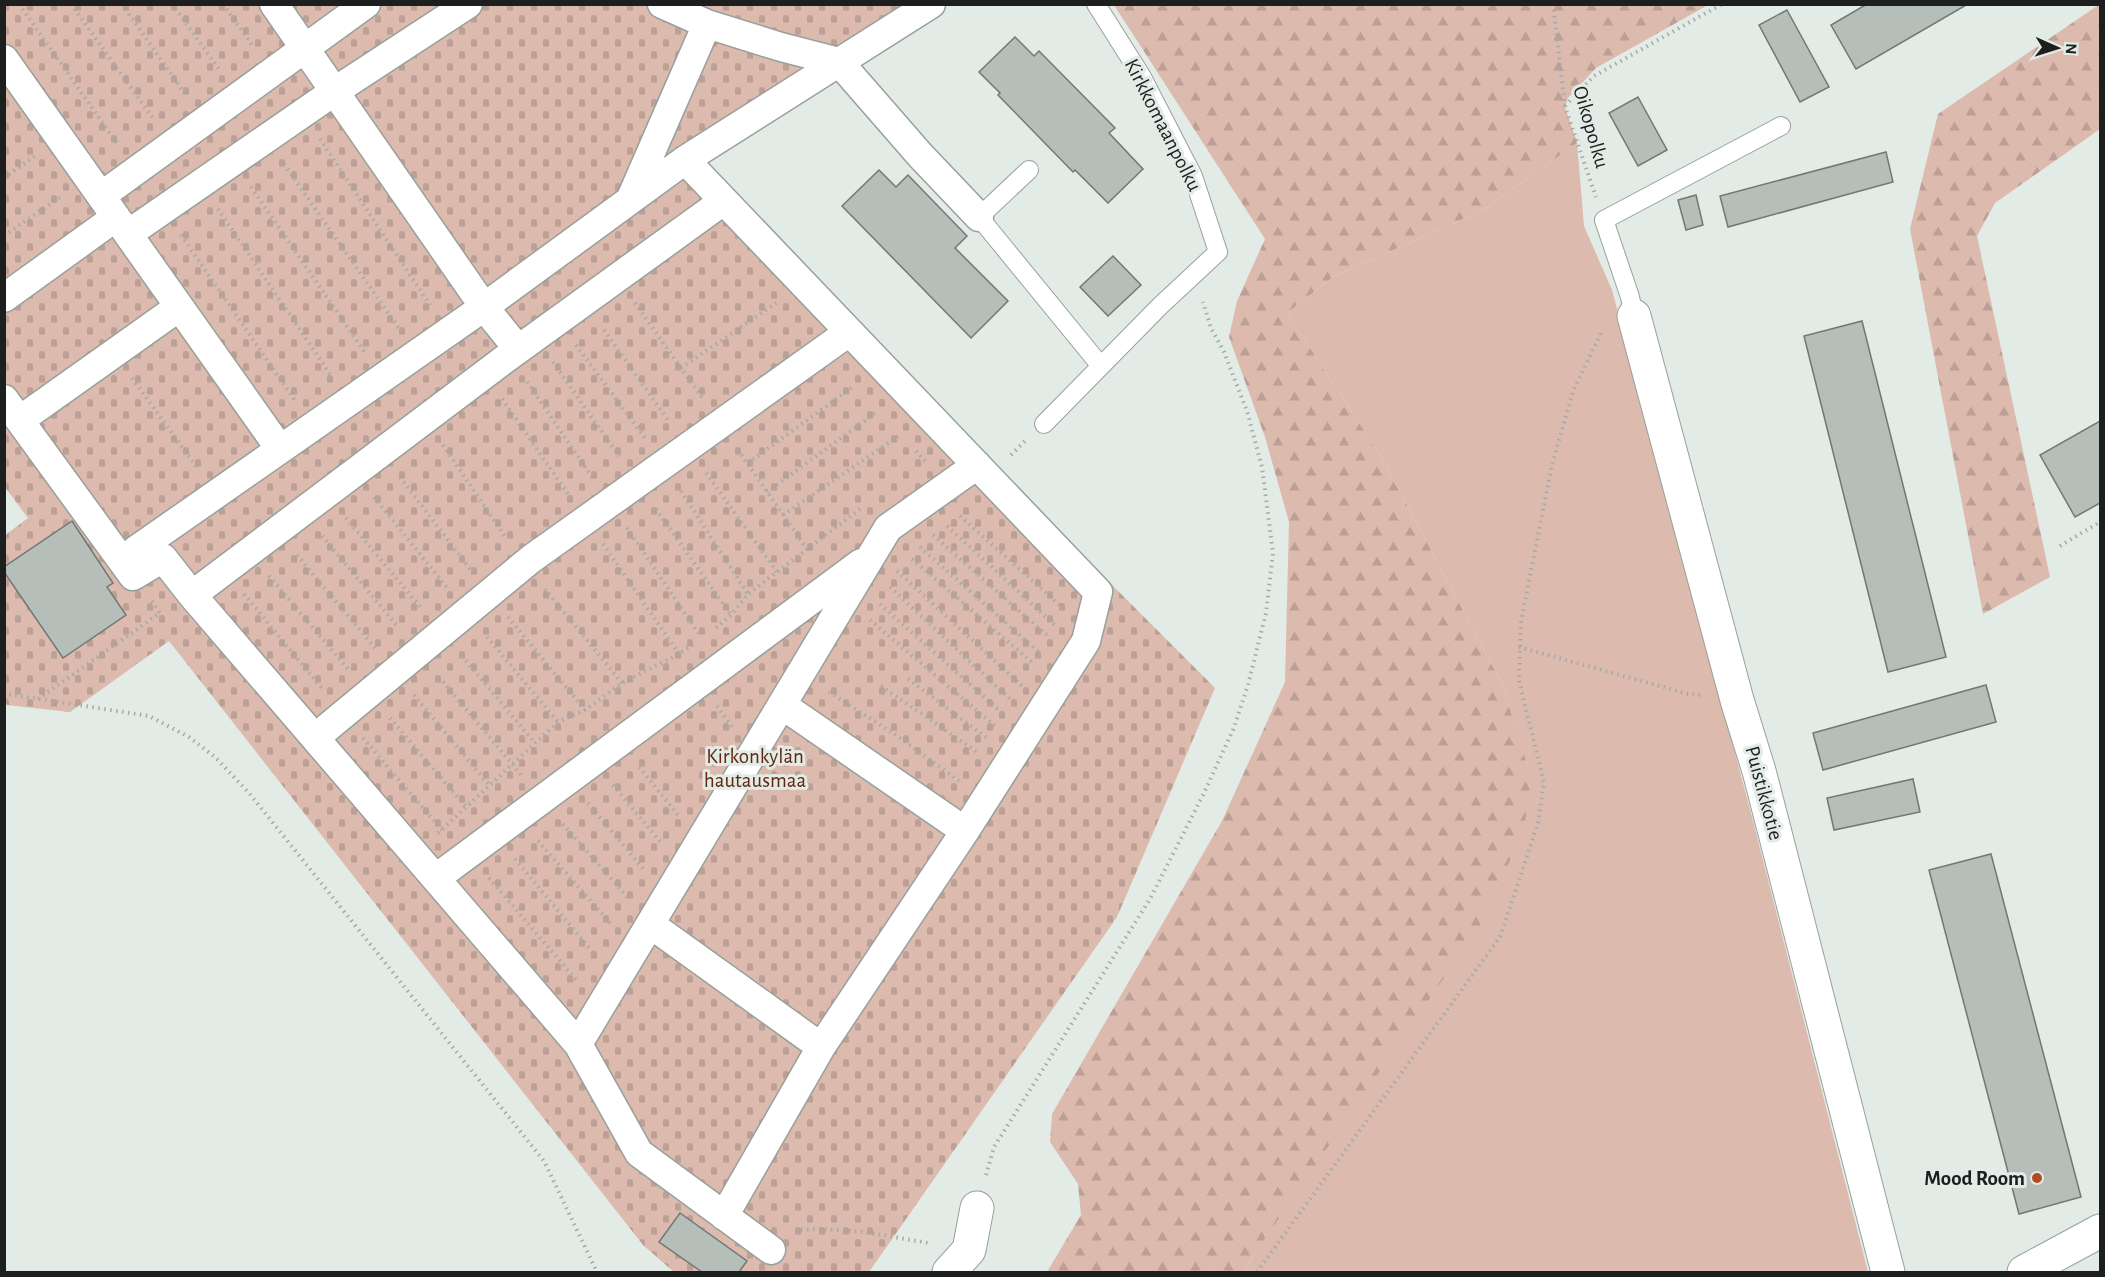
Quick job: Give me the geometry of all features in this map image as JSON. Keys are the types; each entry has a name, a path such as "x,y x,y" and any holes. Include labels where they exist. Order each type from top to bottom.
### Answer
{"street":[{"path":"274,4 315,42 335,91 484,307 518,349"},
{"path":"315,42 339,4"},
{"path":"4,298 108,206 136,171 366,4"},
{"path":"108,206 163,210 335,91 468,4"},
{"path":"662,4 707,24 839,62 920,154 979,216"},
{"path":"133,576 136,550 484,307 685,160 931,4"},
{"path":"631,200 707,24"},
{"path":"4,59 280,449"},
{"path":"685,160 722,202 1098,592 1046,703 965,831 821,1047 724,1216"},
{"path":"192,595 518,349 722,202"},
{"path":"133,576 12,409 114,353 179,307"},
{"name":"Puistikkotie","path":"1634,316 1737,700 1762,782 1888,1272"},
{"path":"316,737 524,565 663,463 849,332"},
{"path":"578,1044 888,528 982,470"},
{"path":"436,878 872,555"},
{"path":"133,576 163,558 192,595 578,1044 639,1153 771,1250"},
{"path":"782,705 965,831"},
{"path":"650,924 821,1047"},
{"path":"959,1262 977,1208"},
{"path":"2024,1272 2100,1231"}],"lane":[{"name":"Kirkkomaanpolku","path":"1096,4 1142,77 1193,176 1218,252"},
{"path":"1634,316 1630,297 1604,220 1781,126"},
{"path":"1029,170 979,216 1100,365"},
{"path":"1044,424 1100,365 1218,252"}],"path":[{"path":"19,4 136,171"},
{"path":"71,4 172,145"},
{"path":"122,4 204,122"},
{"path":"172,4 239,97"},
{"path":"223,4 272,73"},
{"name":"Oikopolku","path":"1553,4 1565,107 1604,220"},
{"path":"1565,107 1594,76 1722,4"},
{"path":"303,113 448,332"},
{"path":"266,138 417,353"},
{"path":"233,162 382,378"},
{"path":"201,184 348,402"},
{"path":"4,236 108,206"},
{"path":"163,210 313,426"},
{"path":"977,1208 994,1147 1150,899 1233,730 1248,686 1266,613 1273,553 1262,467 1247,411 1224,352 1211,328 1201,295 1218,252"},
{"path":"617,278 807,549"},
{"path":"681,368 776,303"},
{"path":"1257,1272 1500,937 1538,823 1544,782 1519,681 1519,647 1521,621 1552,465 1573,391 1602,330 1634,316"},
{"path":"558,320 663,463 748,594"},
{"path":"114,353 216,494"},
{"path":"748,464 854,386"},
{"path":"767,492 878,411"},
{"path":"425,419 524,565 622,683"},
{"path":"982,470 1044,424"},
{"path":"783,514 900,435"},
{"path":"381,453 489,594 585,710"},
{"path":"355,473 466,613 558,722"},
{"path":"326,494 535,743"},
{"path":"415,854 558,722 585,710 622,683 679,654 731,615 748,594 861,508"},
{"path":"303,512 512,764"},
{"path":"960,516 1046,703"},
{"path":"2060,546 2100,522"},
{"path":"947,526 1046,703"},
{"path":"277,531 489,785"},
{"path":"933,535 1046,703"},
{"path":"920,547 1046,703"},
{"path":"249,552 466,807"},
{"path":"912,559 1046,703"},
{"path":"897,570 1046,703"},
{"path":"225,571 442,830"},
{"path":"37,699 160,613 133,576"},
{"path":"885,583 1046,703"},
{"path":"880,604 1046,703"},
{"path":"867,618 1046,703"},
{"path":"1519,647 1688,694 1737,700"},
{"path":"908,679 1046,703"},
{"path":"699,682 752,754"},
{"path":"881,686 1046,703"},
{"path":"829,692 896,735 985,800"},
{"path":"4,696 7,694 149,716 189,736 222,765 249,794 544,1161 597,1272"},
{"path":"638,766 700,842"},
{"path":"607,778 684,868"},
{"path":"583,798 667,897"},
{"path":"542,800 650,924"},
{"path":"535,838 634,950"},
{"path":"513,857 616,980"},
{"path":"489,877 600,1008"},
{"path":"771,1250 782,1231 823,1229 866,1232 959,1262"}],"green space":[{"path":"2100,4 2100,129 1995,203 1977,236 2050,577 1983,614 1910,229 1938,114"},
{"name":"Kirkonkylän hautausmaa","path":"5,5 933,5 694,167 1215,688 1117,917 869,1272 674,1272 643,1245 169,641 70,712 7,705 4,702 4,536 28,518 4,486"},
{"path":"1114,5 1708,5 1596,68 1568,98 1565,107 1577,143 1485,209 1333,277 1287,313 1382,458 1502,684 1531,777 1524,829 1483,921 1244,1272 1047,1272 1081,1215 1078,1184 1050,1142 1052,1114 1222,821 1285,682 1289,522 1265,437 1229,337 1237,301 1265,239"},
{"path":"1577,143 1584,226 1612,290 1752,817 1868,1272 1244,1272 1531,778 1502,684 1382,458 1287,313 1333,277 1485,209"}],"building":[{"path":"1867,4 1968,4 1856,69 1831,25"},
{"path":"1787,10 1829,87 1800,102 1759,25"},
{"path":"1015,37 1034,56 1039,51 1115,128 1109,133 1143,169 1108,203 1075,170 1073,172 998,95 1000,93 979,72"},
{"path":"1638,97 1667,150 1638,166 1609,113"},
{"path":"1886,152 1893,182 1728,227 1720,196"},
{"path":"879,170 896,187 908,175 967,236 955,248 1008,301 971,338 842,206"},
{"path":"1696,195 1703,225 1686,230 1678,200"},
{"path":"1113,256 1141,285 1108,316 1080,287"},
{"path":"1862,321 1946,657 1888,672 1804,336"},
{"path":"2100,421 2100,503 2075,517 2040,455"},
{"path":"72,521 113,583 107,587 126,615 63,658 4,572 4,567"},
{"path":"1986,685 1996,722 1823,770 1813,733"},
{"path":"1913,779 1920,812 1834,830 1827,798"},
{"path":"1991,854 2081,1197 2019,1214 1929,870"},
{"path":"680,1213 747,1261 739,1272 702,1272 659,1242"}],"place":[{"name":"Mood Room","path":"2037,1178"}]}
